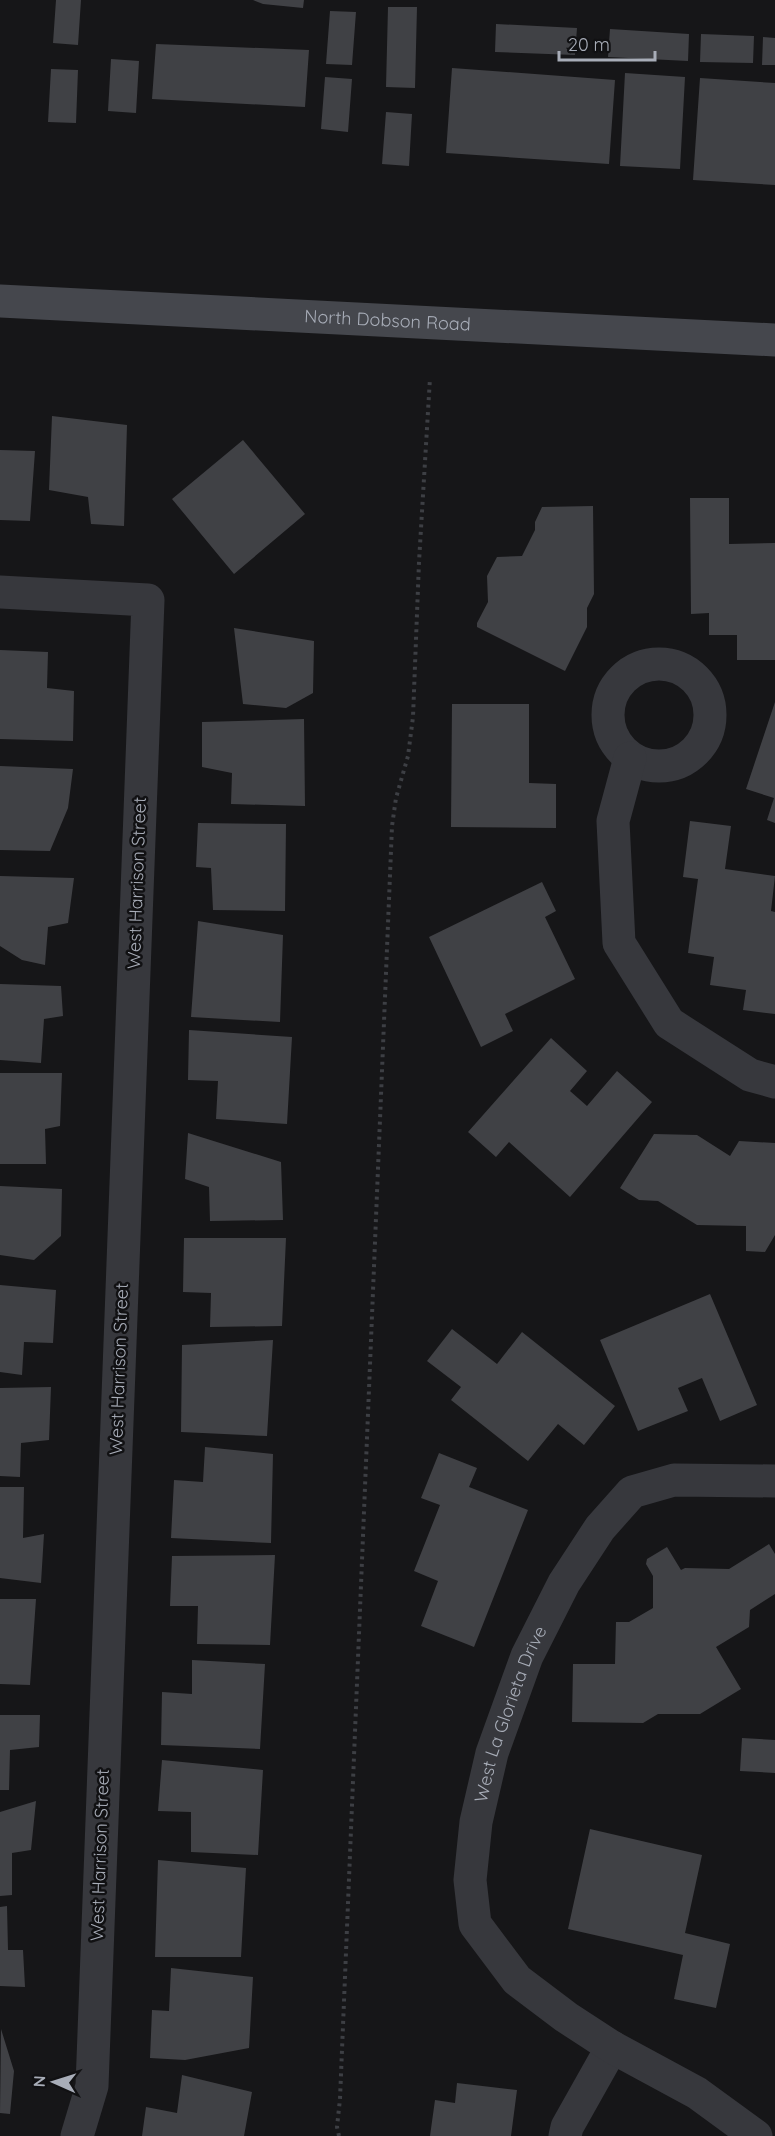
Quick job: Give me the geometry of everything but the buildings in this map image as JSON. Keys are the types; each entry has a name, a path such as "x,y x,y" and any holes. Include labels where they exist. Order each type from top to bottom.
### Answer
{"main road":[{"name":"North Dobson Road","path":"0,302 769,345"}],"street":[{"name":"West Harrison Street","path":"0,592 148,600 92,2086 76,2136"},
{"path":"630,758 613,821 619,943 669,1023 750,1075 775,1082"},
{"name":"West La Glorieta Drive","path":"756,2136 698,2092 612,2047 566,2017 517,1980 475,1924 470,1880 476,1822 492,1753 527,1656 564,1583 600,1528 632,1492 674,1480 775,1481"},
{"path":"565,2136 567,2127 612,2047"}],"path":[{"path":"339,2136 337,2127 392,826 396,798 408,756 413,717 430,378"}]}
